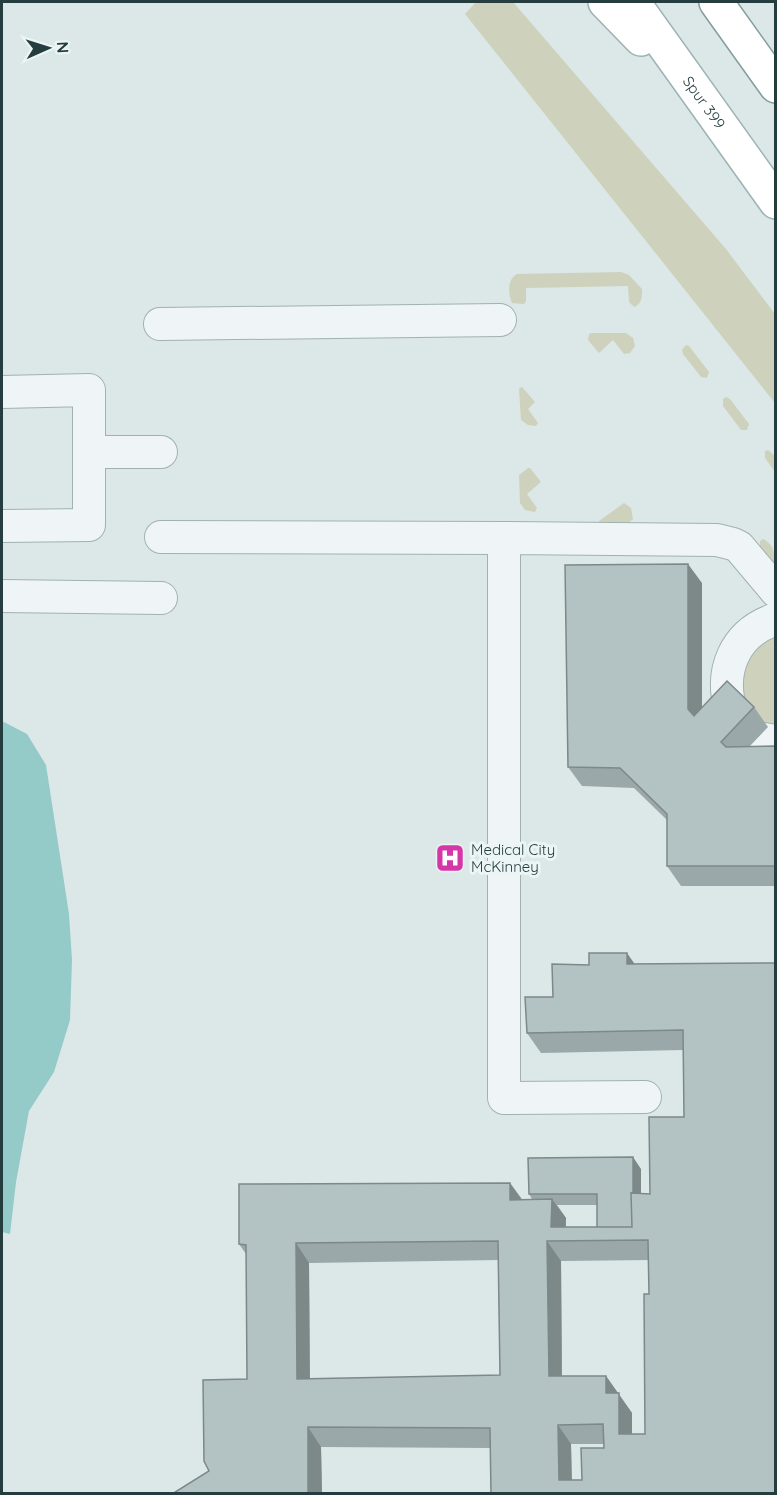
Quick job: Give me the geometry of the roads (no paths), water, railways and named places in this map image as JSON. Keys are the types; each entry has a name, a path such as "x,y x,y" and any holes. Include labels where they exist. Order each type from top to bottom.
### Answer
{"main road":[{"path":"605,2 721,127"},
{"name":"Spur 399","path":"633,2 776,202"},
{"path":"716,2 776,86"}],"lane":[{"path":"160,324 500,320"},
{"path":"2,392 89,390 89,525 2,526"},
{"path":"89,452 161,452"},
{"path":"161,537 725,541 745,553 776,591"},
{"path":"504,538 504,1098 645,1097"},
{"path":"2,596 161,598"},
{"path":"731,711 727,699 727,679 736,648 754,629 776,619"}],"water":[{"path":"2,721 27,734 46,765 69,914 72,960 70,1020 54,1072 29,1111 16,1182 10,1234 2,1232"}],"place":[{"name":"Medical City McKinney","path":"450,858"}]}
